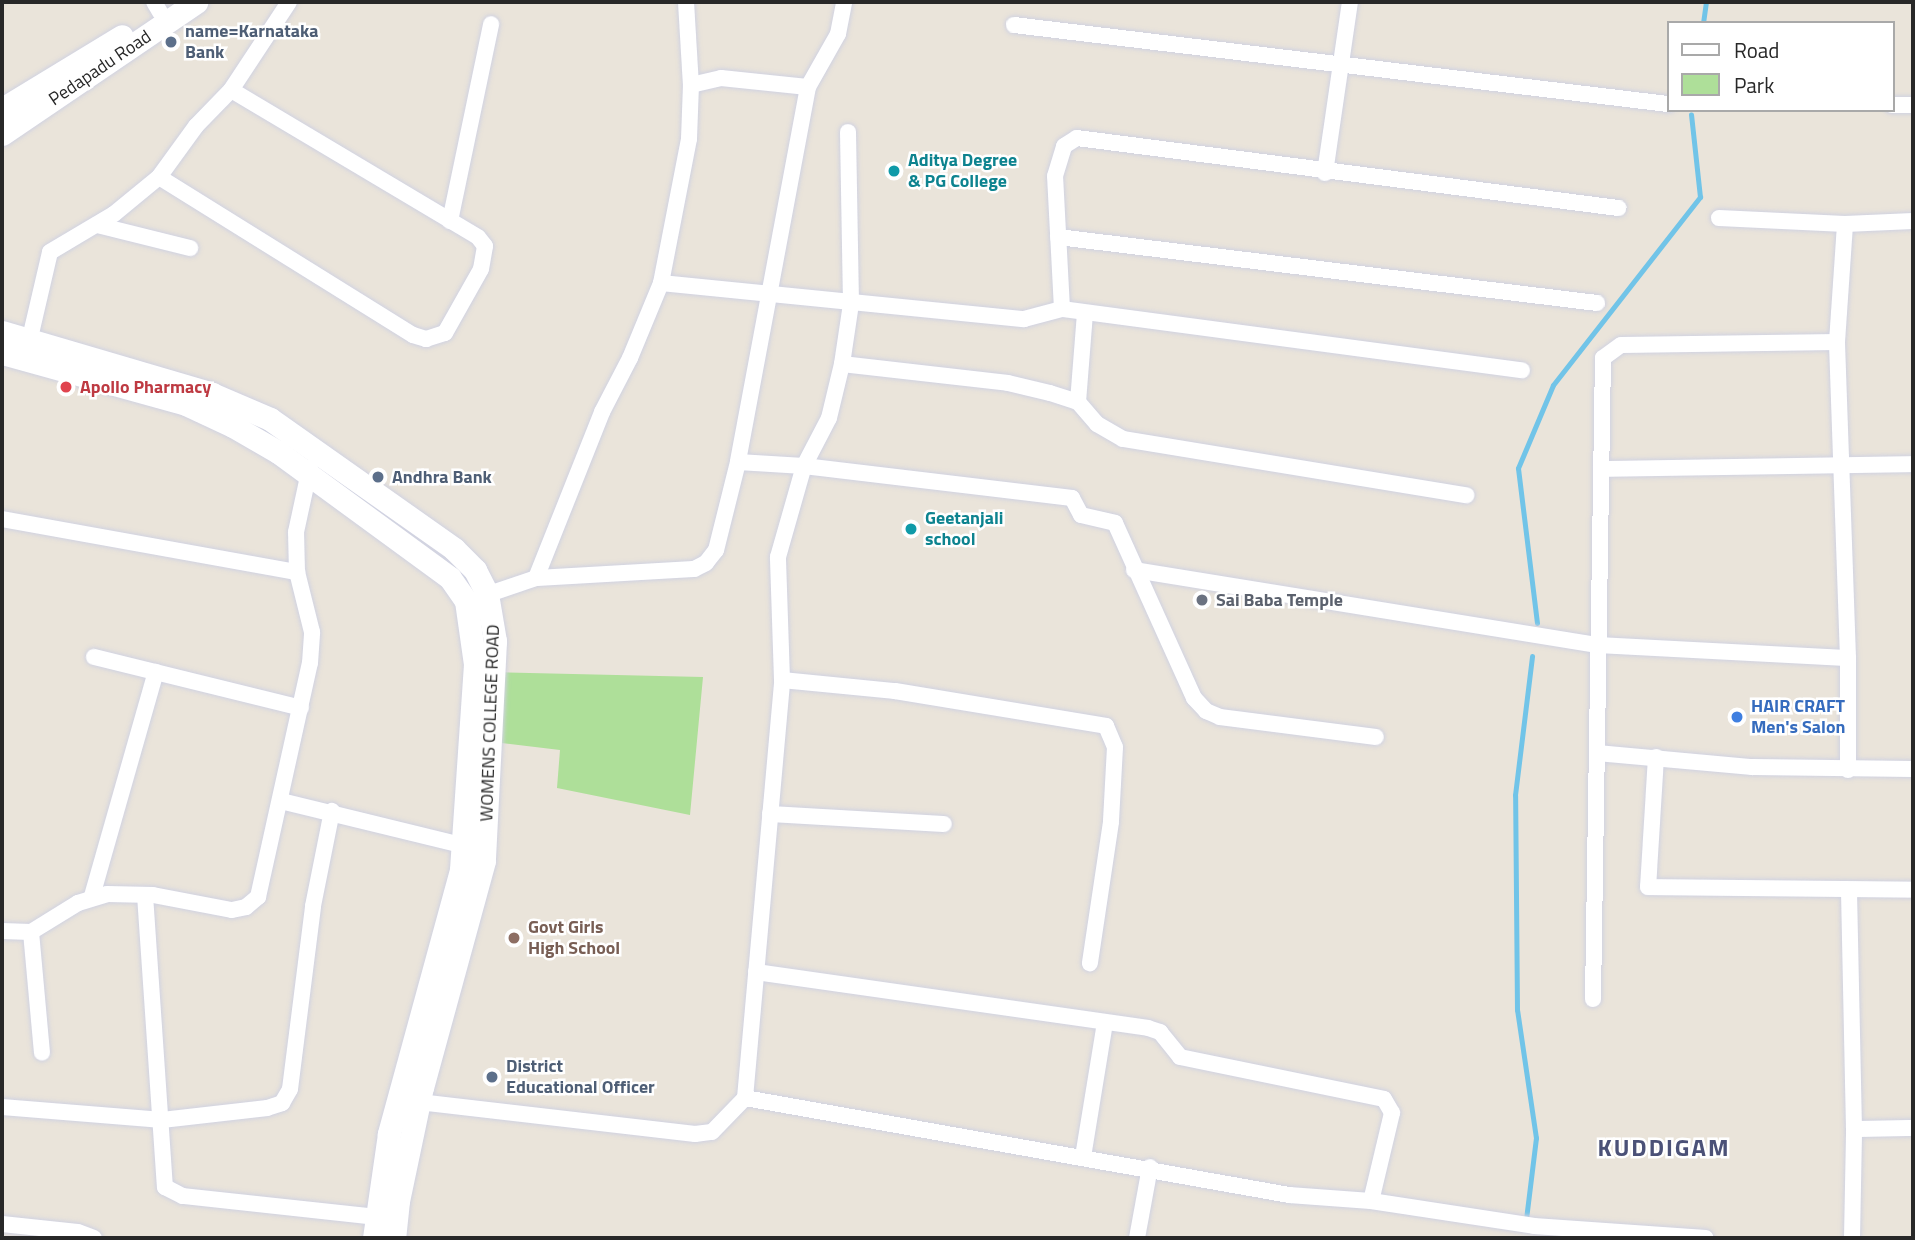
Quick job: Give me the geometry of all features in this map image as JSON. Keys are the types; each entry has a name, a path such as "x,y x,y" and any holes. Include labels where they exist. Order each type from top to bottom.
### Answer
{"main road":[{"name":"Pedapadu Road","path":"2,134 197,2"},
{"path":"2,109 164,5"},
{"name":"WOMENS COLLEGE ROAD","path":"2,332 30,338 242,405 316,452 454,549 475,570 477,598 463,845 454,897 389,1134 375,1227"},
{"name":"WOMENS COLLEGE ROAD","path":"2,353 186,404 233,426 307,474 477,598 495,641 484,861 419,1102 394,1238"}],"street":[{"path":"30,338 50,252 97,225 159,177 230,90 289,2"},
{"path":"536,578 552,529 661,283 688,139 691,85 686,2"},
{"path":"477,598 536,578 666,572 706,564 716,550 738,462 808,87 838,34 844,2"},
{"path":"1325,173 1350,2"},
{"path":"450,221 491,24"},
{"path":"1014,25 1666,104"},
{"path":"691,85 721,78 808,87"},
{"path":"159,177 426,339 445,332 484,256 485,246 478,237 230,90"},
{"path":"1894,104 1913,105"},
{"path":"419,1102 695,1134 712,1132 746,1098 782,680 778,557 804,466 829,418 842,365 851,304 848,132"},
{"path":"1057,310 1055,176 1064,146 1077,138 1325,173 1618,208"},
{"path":"1719,218 1845,224 1913,221"},
{"path":"1845,224 1838,342 1839,464 1848,658 1848,770"},
{"path":"97,225 190,248"},
{"path":"1058,237 1597,303"},
{"path":"661,283 768,297 1035,318 1057,310 1522,370"},
{"path":"1077,401 1085,313"},
{"path":"1593,999 1596,645 1603,358 1610,349 1621,345 1838,342"},
{"path":"842,365 1008,383 1077,401 1097,425 1123,439 1466,495"},
{"path":"2,931 31,932 92,896 145,895 232,910 246,907 258,897 301,708 312,632 297,572 296,531 307,474 316,452"},
{"path":"738,462 804,466 1072,498 1081,514 1106,517 1115,523 1194,698 1206,711 1220,718 1376,737"},
{"path":"1601,468 1913,464"},
{"path":"2,519 297,572"},
{"path":"1134,570 1596,645 1848,658"},
{"path":"94,657 301,708"},
{"path":"92,896 156,672"},
{"path":"782,680 895,691 1106,726 1115,747 1111,822 1090,963"},
{"path":"1597,753 1848,770 1913,769"},
{"path":"1656,757 1648,887 1913,890"},
{"path":"281,801 332,811 463,845"},
{"path":"2,1107 162,1120 267,1108 282,1103 290,1089 313,906 332,811"},
{"path":"770,814 944,824"},
{"path":"1849,891 1854,1129 1852,1238"},
{"path":"145,895 162,1120 162,1178 173,1193 375,1227"},
{"path":"31,932 42,1053"},
{"path":"756,972 1160,1032 1180,1057 1384,1099 1392,1113 1371,1201"},
{"path":"1083,1157 1105,1023"},
{"path":"746,1098 1150,1167 1289,1195 1371,1201 1535,1232 1706,1238"},
{"path":"1854,1129 1913,1128"},
{"path":"1137,1238 1150,1167"},
{"path":"2,1224 78,1232 94,1238"}],"green space":[{"path":"491,672 703,677 690,815 557,788 560,750 493,742"}],"waterway":[{"path":"1703,21 1706,2"},
{"path":"1537,623 1518,468 1553,385 1700,197 1691,114"},
{"path":"1526,1219 1536,1138 1517,1010 1515,795 1532,656"}],"place":[{"name":"name=Karnataka Bank","path":"171,42"},
{"name":"Aditya Degree & PG College","path":"894,171"},
{"name":"Apollo Pharmacy","path":"66,387"},
{"name":"Andhra Bank","path":"378,477"},
{"name":"Geetanjali school","path":"911,529"},
{"name":"Sai Baba Temple","path":"1202,600"},
{"name":"HAIR CRAFT Men's Salon","path":"1737,717"},
{"name":"Govt Girls High School","path":"514,938"},
{"name":"District Educational Officer","path":"492,1077"}],"district":[{"name":"KUDDIGAM","path":"1664,1148"}]}
